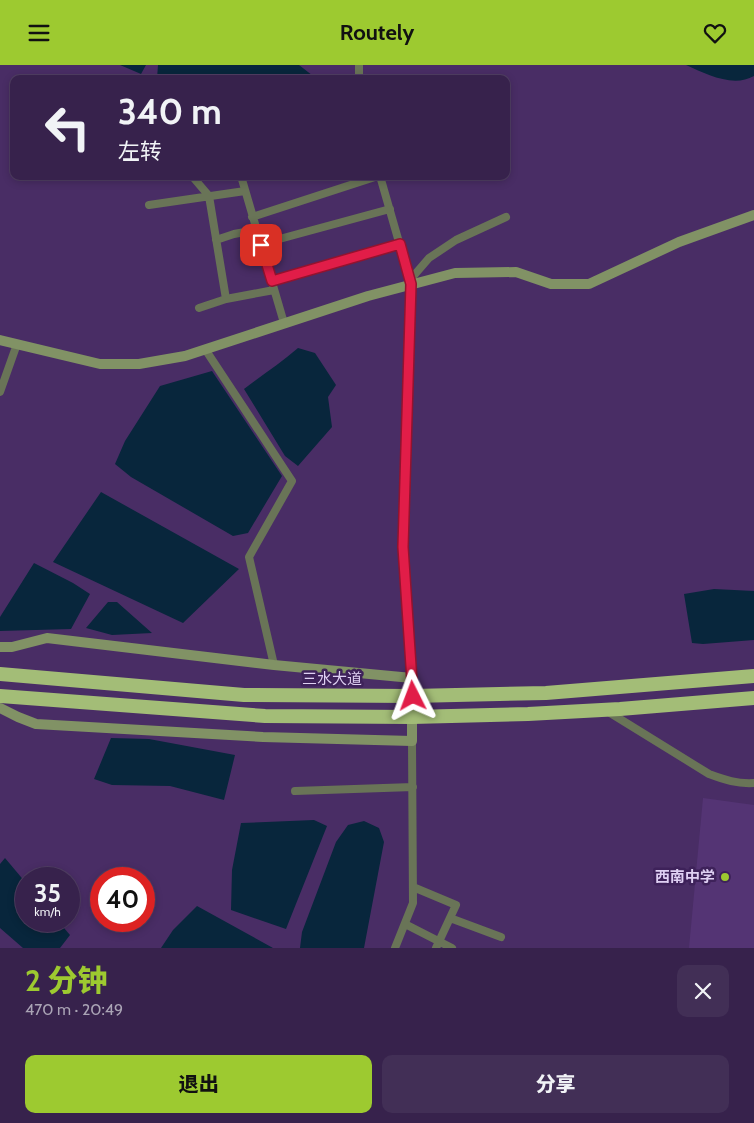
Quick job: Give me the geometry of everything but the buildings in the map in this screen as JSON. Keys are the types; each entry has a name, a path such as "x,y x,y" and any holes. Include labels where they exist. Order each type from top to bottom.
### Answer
{"highway":[{"name":"三水大道","path":"0,674 244,695 413,696 546,693 754,676"},
{"path":"0,696 265,715 412,717 606,710 754,698"}],"street":[{"path":"195,180 209,196 226,299"},
{"path":"241,180 284,323"},
{"path":"252,217 367,180"},
{"path":"380,180 411,282 403,547 413,696"},
{"path":"149,205 245,191"},
{"path":"261,245 390,209"},
{"path":"0,340 100,364 139,364 185,356 411,282 455,273 516,272 552,284 589,284 680,242 754,215"},
{"path":"411,282 429,258 456,240 506,217"},
{"path":"216,240 256,230"},
{"path":"272,281 400,244"},
{"path":"199,308 226,299 274,290"},
{"path":"0,392 17,344"},
{"path":"205,349 292,481 249,557 274,665"},
{"path":"0,647 12,647 47,638 274,665 412,678"},
{"path":"0,707 36,724 271,737 412,741"},
{"path":"606,710 709,774 740,784 754,783"},
{"path":"396,948 413,903 412,717"},
{"path":"296,791 413,787"},
{"path":"413,887 456,905 438,945"},
{"path":"450,918 501,937"},
{"path":"405,924 438,945 452,948"}],"shaded area":[{"name":"西南中学","path":"703,798 754,805 754,948 689,948"}],"water":[{"path":"120,65 146,65 141,74"},
{"path":"158,65 299,65 312,75 157,75"},
{"path":"686,65 754,65 754,76 737,81 729,80 711,76"},
{"path":"298,348 315,353 336,385 328,397 332,427 298,466 285,456 244,389"},
{"path":"212,371 282,476 248,533 233,536 131,477 115,464 125,441 160,386"},
{"path":"101,492 239,569 183,623 53,562"},
{"path":"34,563 90,594 71,629 0,631 0,617"},
{"path":"714,589 754,591 754,640 703,644 692,643 684,594"},
{"path":"108,602 117,602 152,633 112,635 86,628"},
{"path":"111,738 149,739 235,755 224,800 170,786 112,785 94,779"},
{"path":"314,820 327,826 286,929 231,910 232,870 241,823"},
{"path":"364,821 379,828 384,842 364,948 300,948 302,932 336,842 348,825"},
{"path":"5,858 15,870 15,932 67,932 70,935 60,948 23,948 0,928 0,864"},
{"path":"197,906 273,948 161,948 173,930"}],"place":[{"name":"西南中学","path":"725,877"}],"route":[{"path":"261,245 272,281 400,244 411,284 403,547 413,696"}]}
